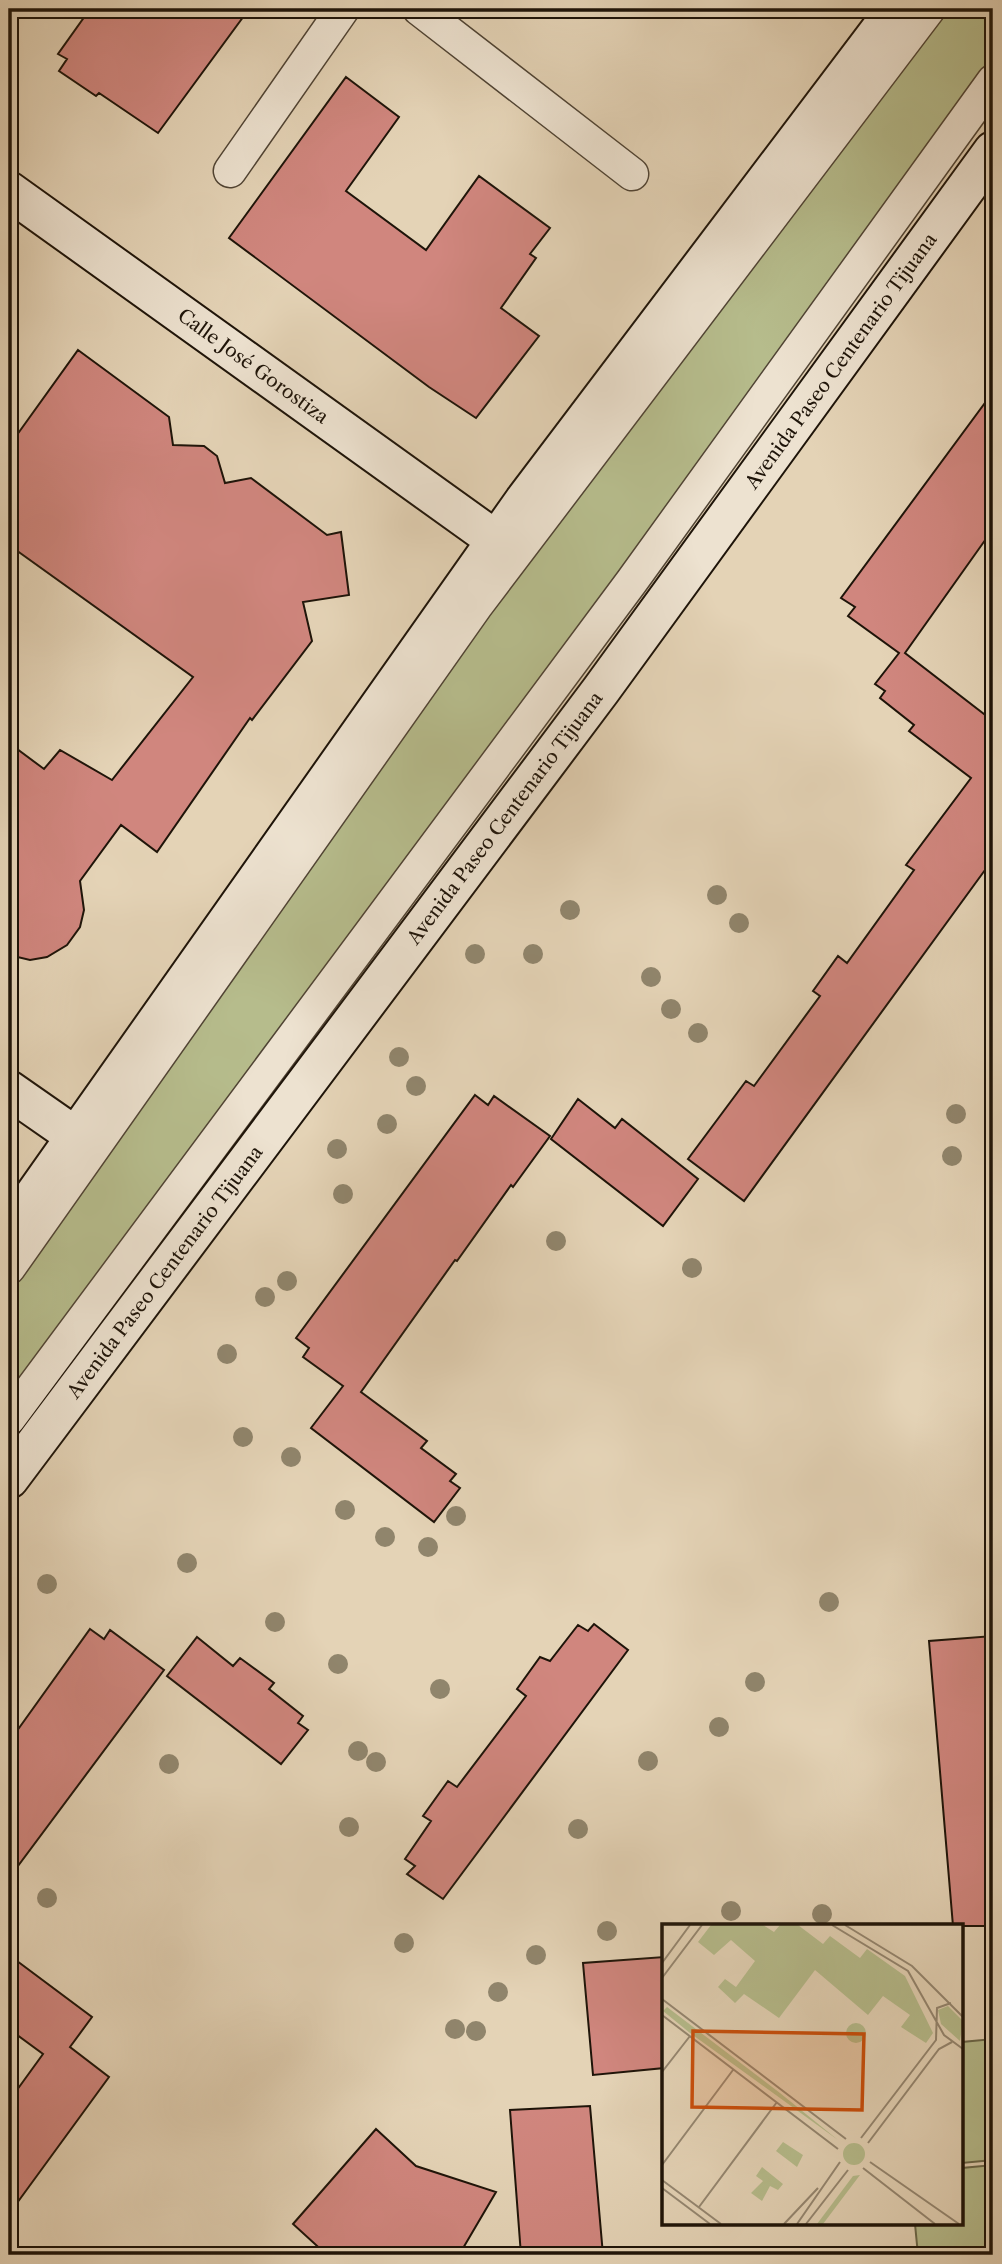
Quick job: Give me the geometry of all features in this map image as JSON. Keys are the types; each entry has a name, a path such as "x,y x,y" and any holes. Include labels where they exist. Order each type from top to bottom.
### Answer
{"main road":[{"path":"9,1231 497,541 896,9"},
{"name":"Avenida Paseo Centenario Tijuana","path":"9,1479 601,690 993,151"},
{"name":"Calle José Gorostiza","path":"9,191 497,541"},
{"path":"9,1090 75,1136"}],"lane":[{"path":"230,171 343,9"},
{"path":"419,9 632,174"},
{"path":"9,1268 477,605 929,9"},
{"path":"9,1419 624,592 993,81"}],"green space":[{"path":"930,9 993,9 993,77 9,1420 9,1289 467,625"},
{"path":"993,2039 993,2160 964,2163 964,2042"},
{"path":"993,2165 993,2255 918,2255 915,2226 964,2226 964,2168"}],"building":[{"path":"90,9 249,9 158,133 99,93 96,96 59,71 67,59 58,54"},
{"path":"346,77 399,117 346,191 426,250 479,176 550,228 530,254 536,258 501,308 539,336 476,418 429,387 229,238"},
{"path":"78,350 169,417 173,445 204,446 217,456 225,483 251,478 327,535 341,532 349,595 303,602 312,641 252,720 250,718 157,852 121,825 80,881 84,910 80,927 67,945 47,957 30,960 9,955 9,743 44,769 60,750 112,780 193,677 9,545 9,446"},
{"path":"993,392 993,529 905,653 993,721 993,859 744,1201 688,1159 746,1081 754,1086 820,996 813,991 838,956 847,963 914,870 906,865 971,778 909,731 914,725 880,698 885,691 875,684 899,653 848,616 855,607 841,598"},
{"path":"475,1095 488,1105 494,1096 550,1136 457,1261 455,1260 361,1392 427,1441 421,1448 456,1474 450,1481 460,1488 434,1522 311,1428 343,1386 303,1357 309,1348 296,1338"},
{"path":"578,1099 615,1128 622,1119 698,1179 663,1226 551,1139"},
{"path":"594,1624 628,1650 443,1899 407,1874 415,1866 405,1859 431,1821 423,1816 448,1781 457,1787 526,1696 517,1689 540,1657 550,1661 578,1625 588,1631"},
{"path":"90,1629 104,1639 110,1630 164,1670 9,1878 9,1742"},
{"path":"993,1636 993,1926 953,1924 929,1641"},
{"path":"197,1637 233,1666 240,1658 274,1683 269,1689 303,1716 298,1723 308,1730 281,1764 167,1676"},
{"path":"9,1955 92,2017 70,2047 109,2077 9,2214 9,2101 43,2054 9,2029"},
{"path":"662,1957 662,2068 593,2075 583,1963"},
{"path":"590,2106 603,2255 521,2255 510,2110"},
{"path":"376,2129 416,2166 496,2192 459,2255 327,2255 293,2224"}]}
